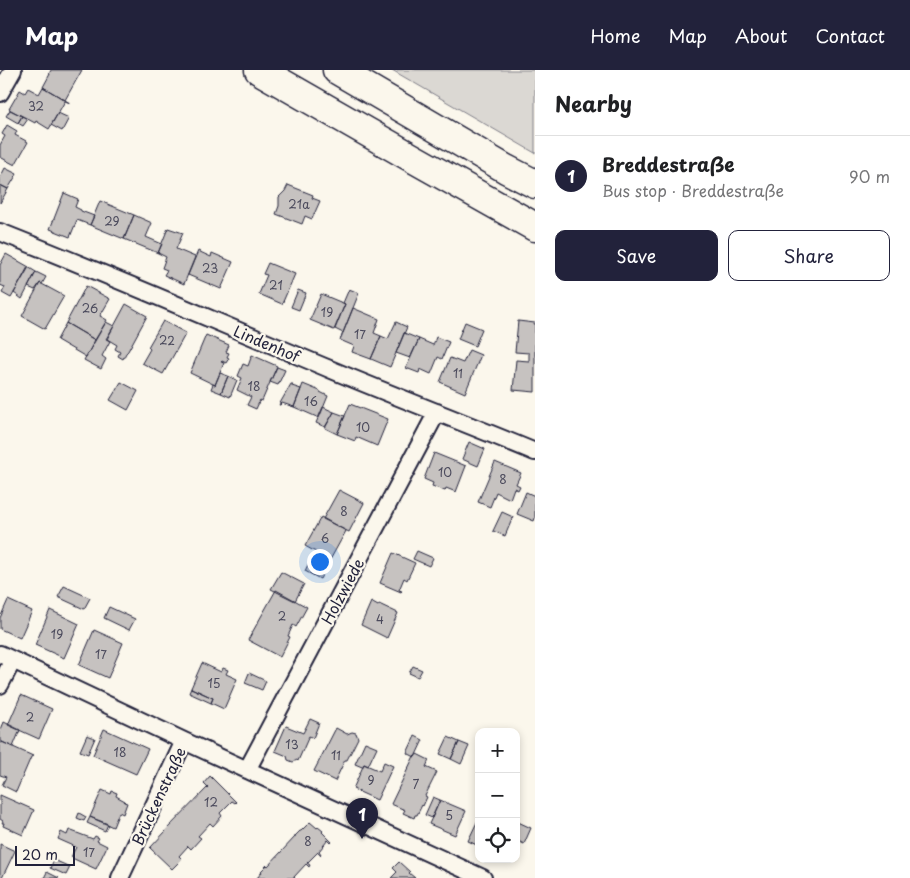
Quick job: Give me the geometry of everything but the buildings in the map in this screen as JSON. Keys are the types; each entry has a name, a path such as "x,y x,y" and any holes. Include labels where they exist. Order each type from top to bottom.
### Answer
{"highway":[{"path":"259,70 535,227"},
{"path":"337,70 535,184"}],"street":[{"path":"0,93 13,70"},
{"name":"Lindenhof","path":"0,232 535,452"},
{"name":"Holzwiede","path":"247,770 437,412"},
{"path":"0,685 6,657 483,878"},
{"name":"Brückenstraße","path":"120,878 184,741"}],"shaded area":[{"path":"392,70 535,70 535,153"}],"place":[{"name":"Breddestraße","path":"362,839"}]}
